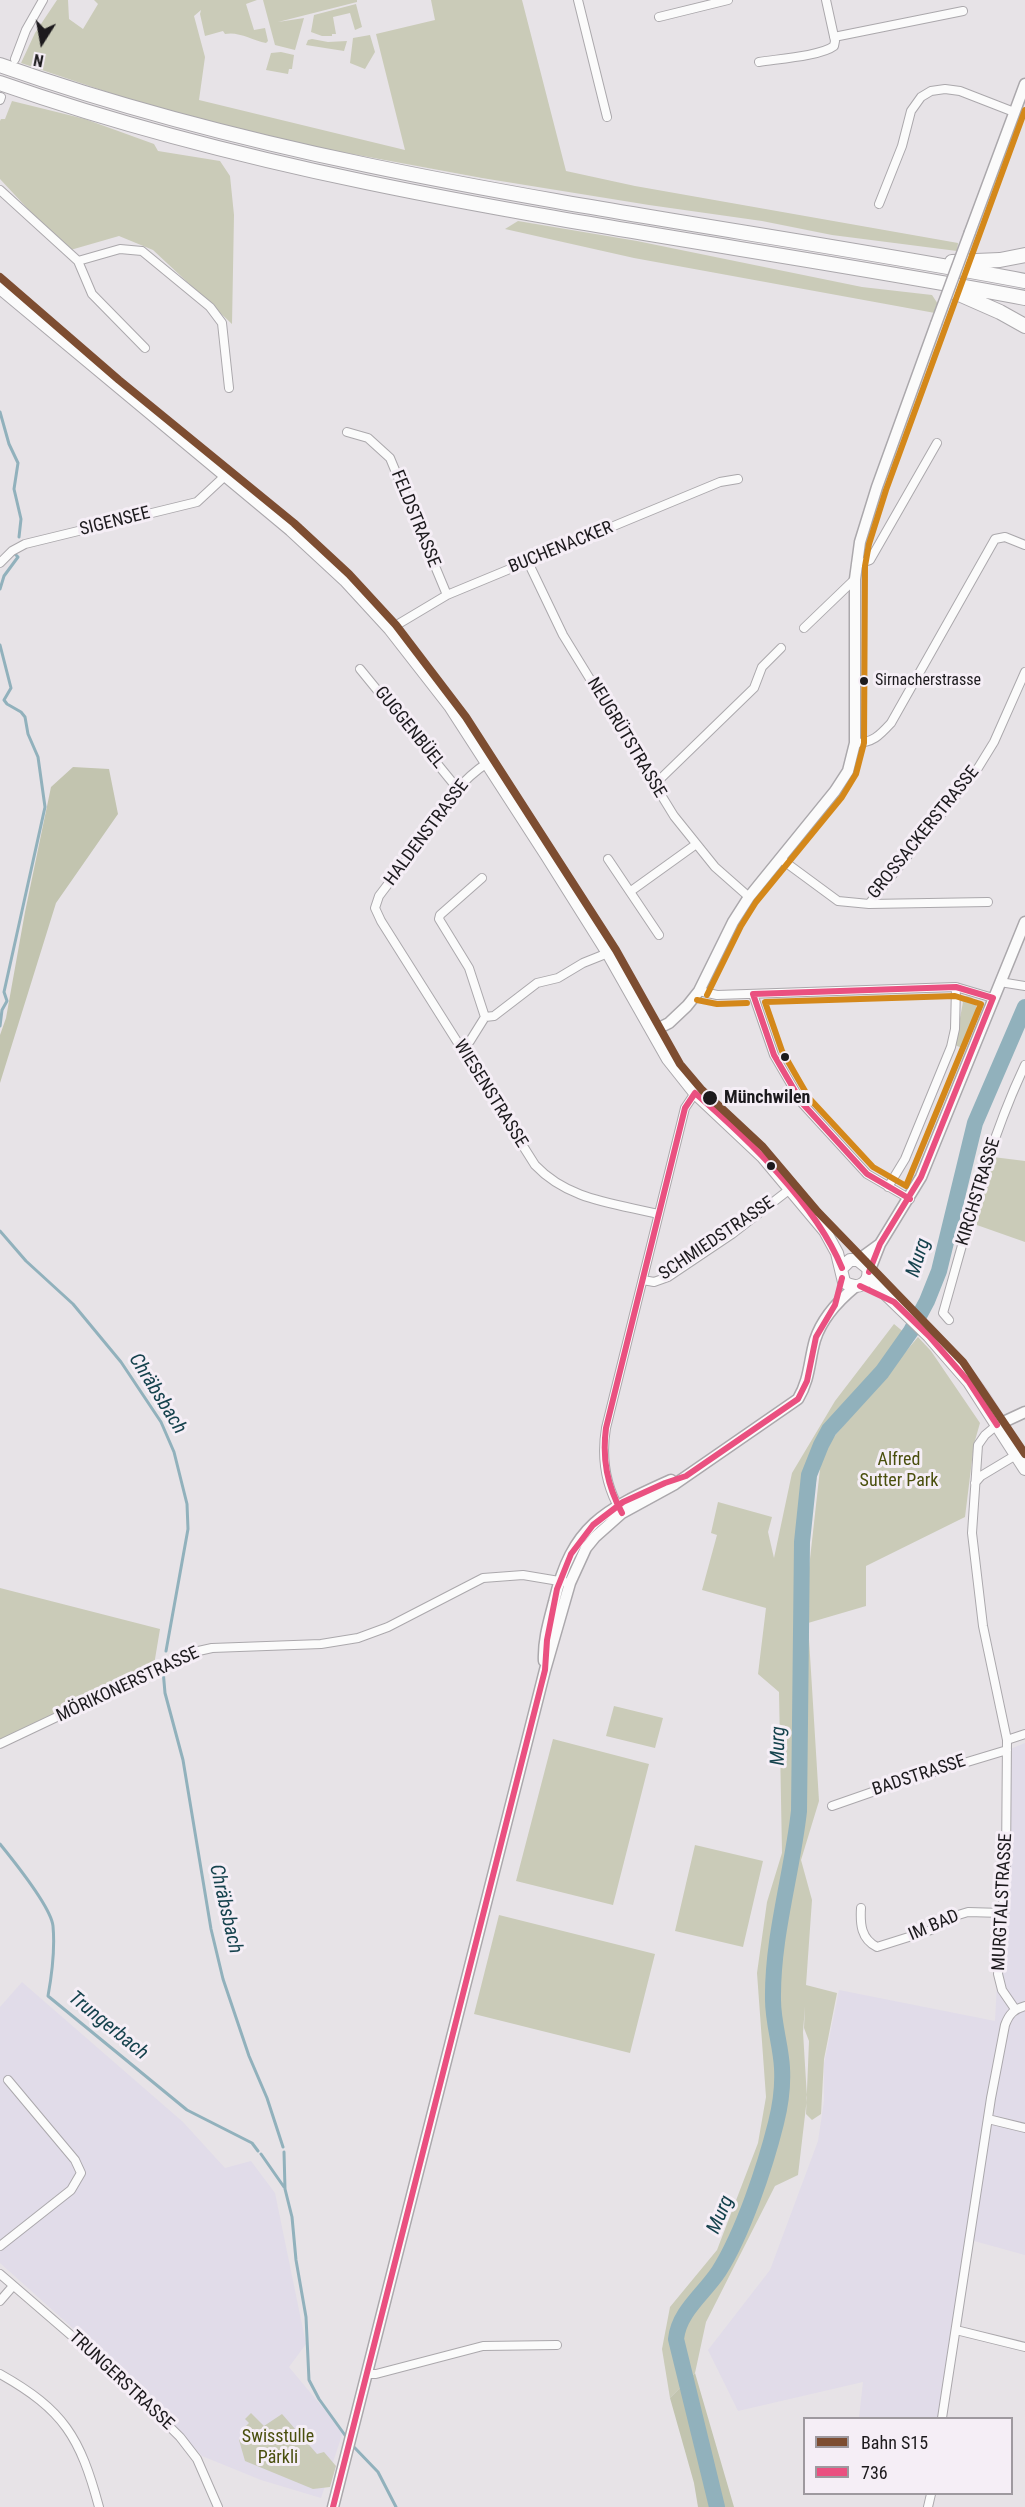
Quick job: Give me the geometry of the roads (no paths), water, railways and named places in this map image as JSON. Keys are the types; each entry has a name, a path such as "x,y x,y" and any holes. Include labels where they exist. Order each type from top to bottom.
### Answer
{"highway":[{"path":"0,65 153,113 355,162 528,196 926,262 1025,281"},
{"path":"0,93 348,179 526,213 1025,298"},
{"path":"926,262 1000,260 1025,255"},
{"path":"926,280 993,309 1025,326"}],"main road":[{"path":"653,1031 683,1011 699,991 733,922 749,897 843,781 853,757 855,742 855,579 865,522 1025,84"},
{"path":"0,288 291,530 345,580 390,629 450,706 487,763 608,953 668,1059 694,1093 763,1157 830,1238 856,1260 865,1264 863,1280"},
{"path":"333,2507 544,1670 564,1582 590,1542 620,1509 673,1479 686,1476 798,1399 807,1381 816,1337 835,1305 863,1280 880,1244 910,1199 1025,922"},
{"path":"830,1238 847,1284 863,1280 906,1313 969,1382 1025,1470"},
{"path":"835,1305 846,1262 856,1260 880,1244"},
{"path":"998,1425 1025,1412"}],"street":[{"path":"15,59 29,23 43,0"},
{"path":"578,0 607,117"},
{"path":"659,18 728,0"},
{"path":"759,62 830,49 834,46 826,0"},
{"path":"834,37 963,10"},
{"path":"879,204 902,146 911,111 921,97 945,89 960,91 1014,112"},
{"path":"0,190 78,261 92,294 145,348"},
{"path":"78,261 120,249 142,251 201,299 222,323 229,388"},
{"name":"FELDSTRASSE","path":"347,432 368,438 390,458 447,595"},
{"path":"856,565 870,561 936,443"},
{"name":"SIGENSEE","path":"0,563 12,551 25,544 197,502 226,475"},
{"name":"BUCHENACKER","path":"390,629 447,595 720,482 738,479"},
{"path":"855,742 870,742 891,723 995,539 1005,537 1025,545"},
{"name":"NEUGRÜTSTRASSE","path":"528,562 563,635 674,816 695,845 715,867 749,897"},
{"path":"804,628 855,579"},
{"path":"655,784 754,688 762,668 781,648"},
{"name":"GUGGENBÜEL","path":"360,669 457,788"},
{"name":"GROSSACKERSTRASSE","path":"781,859 838,902 869,904 978,768 994,742 1025,672"},
{"name":"HALDENSTRASSE","path":"375,908 379,896 457,788 487,763"},
{"path":"631,891 695,845"},
{"path":"608,859 659,935"},
{"path":"461,1048 470,1041 485,1017 472,974 439,919 440,915 482,878"},
{"path":"869,904 988,902"},
{"name":"WIESENSTRASSE","path":"375,908 535,1165 548,1179 579,1195 658,1214"},
{"path":"485,1017 494,1016 537,983 558,978 583,963 608,953"},
{"path":"1000,982 1022,986"},
{"path":"699,991 711,994 753,994 956,987 993,998"},
{"path":"888,1187 905,1159 951,1047 955,1029 956,987"},
{"path":"753,994 767,1040 797,1096 867,1174 910,1199"},
{"name":"KIRCHSTRASSE","path":"949,1320 943,1312 997,1130 1024,1069"},
{"path":"620,1509 612,1497 605,1473 603,1443 685,1108 694,1093"},
{"name":"SCHMIEDSTRASSE","path":"643,1280 654,1282 668,1277 732,1234 790,1189"},
{"name":"MURGTALSTRASSE","path":"998,1425 985,1435 978,1445 972,1533 980,1605 1007,1740 1006,1863 998,1979 1002,1990 1015,2009"},
{"path":"974,1484 981,1476 1016,1455"},
{"name":"MÖRIKONERSTRASSE","path":"0,1744 194,1652 213,1648 321,1644 358,1638 388,1627 483,1578 523,1575 564,1582"},
{"path":"1007,1740 1025,1734"},
{"name":"BADSTRASSE","path":"832,1806 891,1785 1007,1750"},
{"name":"IM BAD","path":"861,1908 861,1924 865,1938 877,1947 931,1930 945,1919 968,1912 1002,1913"},
{"path":"942,2417 988,2119 1005,2025 1009,2015 1015,2009 1025,2006"},
{"path":"0,2246 71,2190 81,2173 75,2160 8,2080"},
{"path":"988,2119 1025,2128"},
{"name":"TRUNGERSTRASSE","path":"0,2274 116,2374 180,2437 197,2458 218,2507"},
{"path":"0,2301 13,2286"},
{"path":"956,2330 1025,2347"},
{"path":"366,2374 376,2374 483,2346 556,2345"},
{"path":"0,2374 42,2401 72,2433 85,2460 99,2507"}],"waterway":[{"name":"Chräbsbach","path":"0,412 9,444 18,463 14,489 21,519 19,537"},
{"name":"Chräbsbach","path":"0,589 4,576 18,557 15,554"},
{"name":"Chräbsbach","path":"0,645 11,688 4,700 25,717 28,734 38,757 45,807 4,992 7,1001 2,1010 0,1026"},
{"name":"Murg","path":"717,2507 676,2339 687,2311 719,2271 745,2219 771,2140 780,2103 782,2068 773,2009 774,1976 779,1929 799,1811 802,1542 809,1475 829,1430 882,1372 911,1331 927,1301 939,1271 975,1123 1025,1007"},
{"name":"Chräbsbach","path":"0,1231 26,1261 73,1304 121,1362 161,1422 174,1452 187,1504 188,1529 166,1651"},
{"name":"Chräbsbach","path":"163,1670 165,1693 183,1760 211,1929 223,1979 283,2147"},
{"name":"Trungerbach","path":"0,1844 31,1884 51,1918 53,1952 48,1996 187,2110 252,2143 258,2151"},
{"name":"Chräbsbach","path":"284,2152 285,2189 292,2217 296,2260 306,2317 309,2380 319,2399 347,2438"},
{"name":"Trungerbach","path":"261,2154 284,2187"},
{"name":"Chräbsbach","path":"353,2446 378,2472 396,2507"}],"rail line":[{"name":"S15","path":"0,277 119,380 294,523 349,574 396,625 466,717 616,950 680,1064 702,1090 763,1147 818,1212 963,1362 1025,1454"}],"place":[{"name":"Sirnacherstrasse","path":"864,681"},
{"name":"Münchwilen","path":"710,1098"}],"park label":[{"name":"Alfred Sutter Park","path":"899,1470"},
{"name":"Swisstulle Pärkli","path":"278,2447"}]}
